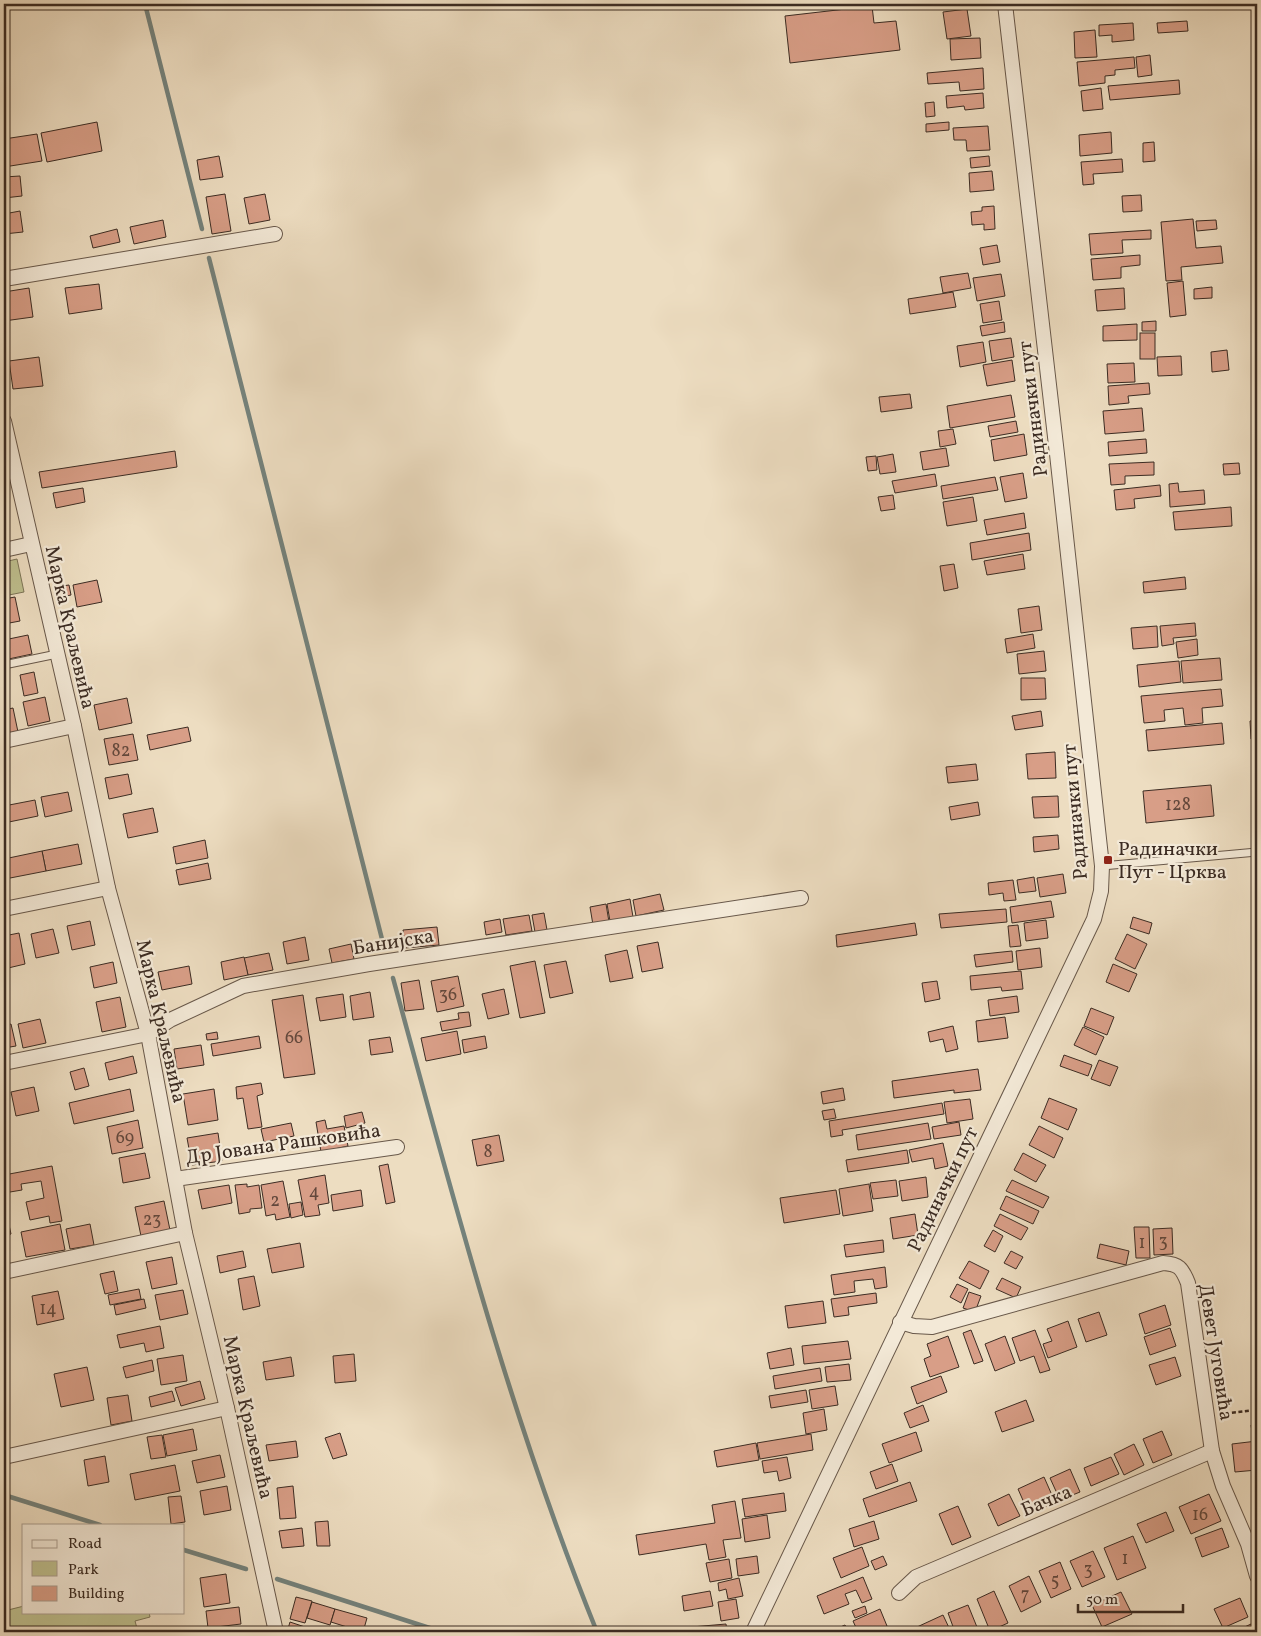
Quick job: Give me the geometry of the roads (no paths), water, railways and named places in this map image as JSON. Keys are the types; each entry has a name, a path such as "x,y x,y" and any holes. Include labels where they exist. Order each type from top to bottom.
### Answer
{"street":[{"name":"Радиначки пут","path":"753,1632 1094,919 1101,892 1102,866 1060,473 1005,4"},
{"path":"4,279 275,234"},
{"name":"Марка Краљевића","path":"4,421 74,726 108,888 148,1034 185,1233 228,1408 276,1632"},
{"path":"4,550 31,544"},
{"path":"4,741 74,726"},
{"path":"4,909 108,888"},
{"name":"Банијска","path":"4,1063 148,1034 170,1020 243,986 369,964 801,898"},
{"name":"Др Јована Рашковића","path":"175,1179 397,1147"},
{"path":"4,1272 185,1233"},
{"name":"Девет Југовића","path":"900,1322 914,1326 937,1326 1163,1262 1174,1264 1183,1271 1188,1283 1212,1451 1223,1486 1248,1544 1257,1576"},
{"path":"4,1457 228,1408"},
{"name":"Бачка","path":"899,1593 916,1577 1212,1451"}],"lane":[{"path":"4,665 57,654"},
{"path":"1102,866 1257,852"}],"waterway":[{"path":"145,4 202,229"},
{"path":"209,258 383,943"},
{"path":"393,978 461,1226 510,1390 566,1552 597,1632"},
{"path":"4,1495 97,1524"},
{"path":"185,1550 246,1569"},
{"path":"277,1579 442,1632"}],"place":[{"name":"Радиначки Пут - Црква","path":"1108,860"}]}
